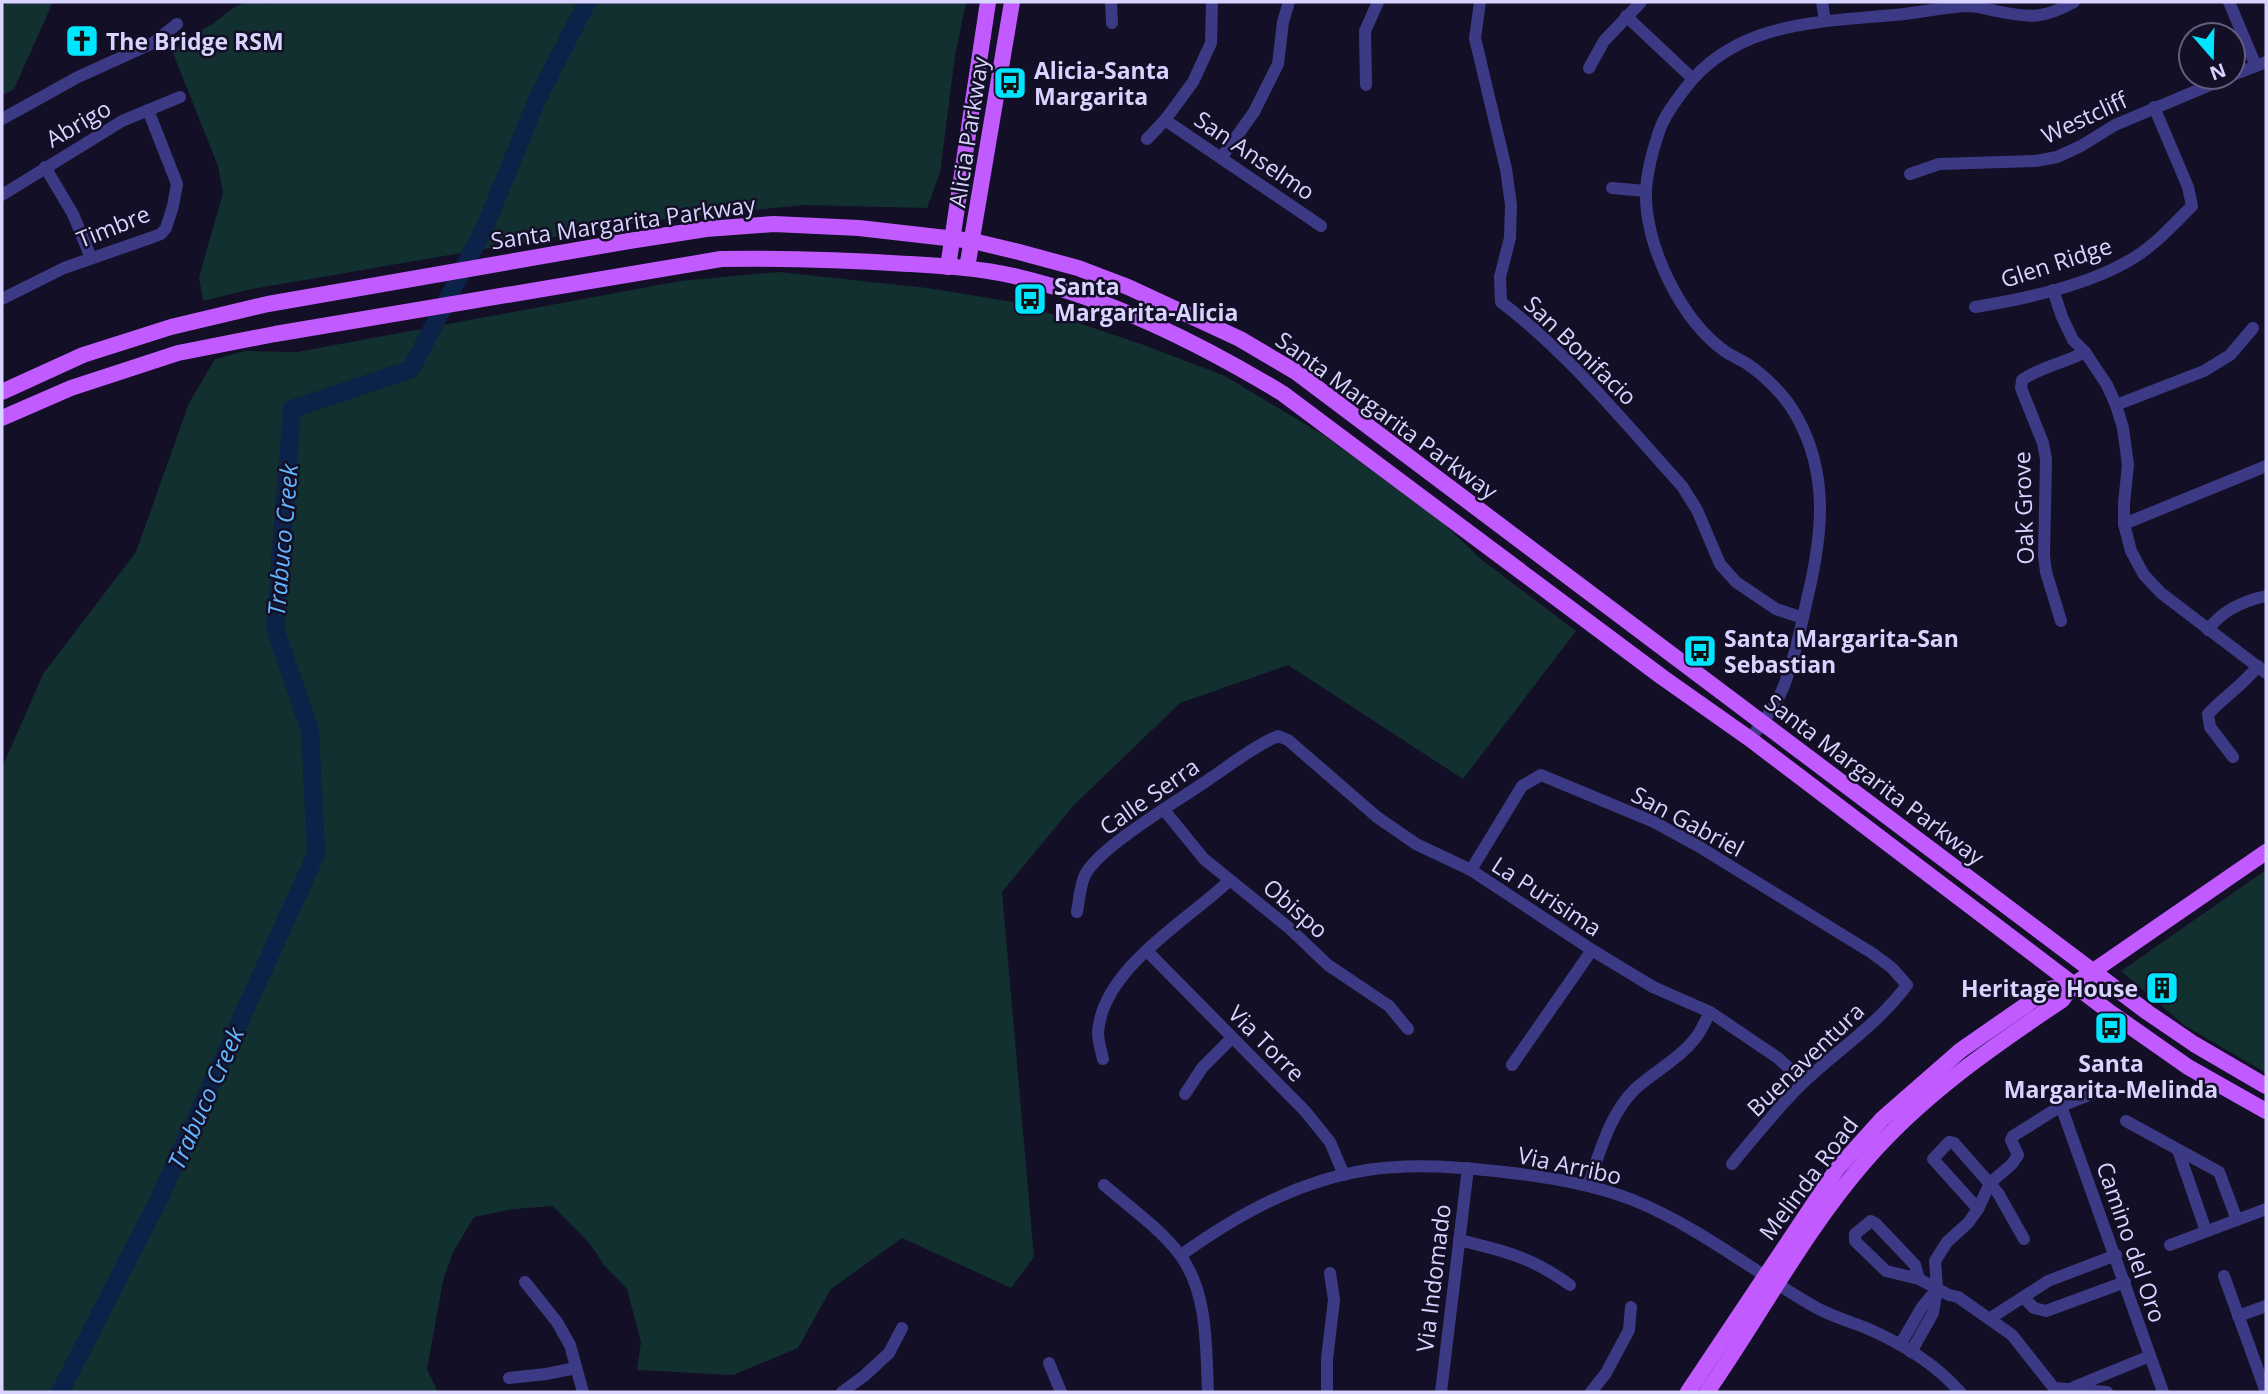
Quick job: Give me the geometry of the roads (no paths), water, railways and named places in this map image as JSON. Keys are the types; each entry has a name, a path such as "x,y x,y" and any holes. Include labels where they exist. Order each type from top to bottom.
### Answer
{"main road":[{"name":"Alicia Parkway","path":"948,267 988,2"},
{"name":"Alicia Parkway","path":"967,268 1012,2"},
{"name":"Santa Margarita Parkway","path":"2,392 83,355 171,327 268,303 706,229 774,224 859,228 973,241 1078,268 1128,287 1240,339 1296,372 2092,971 2194,1044 2266,1086"},
{"name":"Santa Margarita Parkway","path":"2,418 71,388 178,353 275,334 721,259 787,258 967,268 1013,275 1070,292 1163,329 1229,360 1282,393 1750,739 2073,985 2188,1067 2266,1111"},
{"name":"Melinda Road","path":"1688,1392 1839,1193 1894,1130 1948,1082 2062,1000 2073,985 2266,852"},
{"name":"Melinda Road","path":"1707,1392 1772,1279"}],"street":[{"path":"1111,2 1112,23"},
{"path":"1147,139 1193,82 1211,43 1212,2"},
{"path":"1221,158 1254,112 1278,64 1283,22 1289,2"},
{"path":"1366,85 1365,31 1378,2"},
{"name":"San Bonifacio","path":"1480,2 1475,38 1506,169 1511,205 1510,238 1500,277 1501,302 1533,326 1562,354 1682,486 1697,510 1720,564 1735,582 1776,610 1803,618"},
{"path":"1589,68 1604,41 1641,2"},
{"path":"1822,2 1825,21"},
{"path":"1750,739 1763,723 1786,681 1820,537 1821,498 1813,454 1797,415 1771,383 1746,363 1725,351 1704,332 1664,271 1653,243 1646,191 1650,161 1661,125 1692,78 1721,55 1752,37 1785,27 1899,8 2014,8 2033,16 2053,13 2074,2"},
{"path":"2229,2 2261,64"},
{"path":"1626,16 1692,78"},
{"path":"2,119 78,77 153,43 177,24"},
{"name":"Westcliff","path":"1910,174 1939,164 2036,161 2057,157 2115,125 2194,91"},
{"name":"Abrigo","path":"2,195 122,121 180,97"},
{"name":"Glen Ridge","path":"1975,307 2053,290 2113,270 2167,232 2192,206 2188,187 2154,107"},
{"name":"Timbre","path":"2,298 64,268 161,234 166,228 177,184 148,110"},
{"name":"San Anselmo","path":"1165,120 1321,226"},
{"path":"45,167 73,214 91,258"},
{"path":"1612,188 1646,191"},
{"path":"2053,290 2073,340 2085,352 2107,385 2116,405 2123,428 2128,466 2124,524 2131,551 2144,575 2161,593 2262,669 2224,697 2208,714 2210,727 2233,757"},
{"path":"2116,405 2204,371 2230,355 2253,328"},
{"name":"Oak Grove","path":"2062,621 2046,572 2044,556 2046,459 2043,443 2021,388 2022,380 2029,376 2085,352"},
{"path":"2124,524 2266,466"},
{"path":"2208,630 2215,620 2231,608 2266,596"},
{"name":"Calle Serra","path":"1077,912 1084,875 1100,856 1275,737"},
{"name":"La Purisima","path":"1275,737 1288,740 1377,817 1416,844 1471,870 1653,987 1710,1012 1778,1058 1804,1082"},
{"name":"San Gabriel","path":"1471,870 1522,786 1541,775 1654,822 1698,846 1872,953 1892,968 1907,985"},
{"name":"Obispo","path":"1164,810 1204,859 1288,927 1328,965 1389,1006 1408,1029"},
{"path":"1102,1059 1098,1035 1101,1018 1109,995 1121,977 1147,951 1230,880"},
{"path":"1511,1065 1592,950"},
{"name":"Via Torre","path":"1147,951 1305,1111 1330,1142 1344,1175"},
{"name":"Buenaventura","path":"1732,1164 1804,1082 1892,1005 1907,985"},
{"path":"1588,1185 1611,1121 1622,1105 1635,1089 1679,1055 1696,1036 1710,1012"},
{"path":"1185,1094 1202,1068 1232,1038"},
{"path":"1906,1349 1934,1313 1937,1289 1935,1261 1947,1242 1968,1223 1978,1209 1990,1183 2012,1164 2018,1155 2011,1140 2013,1136 2061,1106 2095,1093"},
{"name":"Camino del Oro","path":"2061,1106 2163,1392"},
{"path":"2126,1121 2219,1172 2237,1220"},
{"path":"1978,1209 1934,1161 1933,1156 1952,1141 1998,1193 2024,1239"},
{"path":"2178,1150 2206,1231"},
{"name":"Via Arribo","path":"1181,1255 1247,1211 1281,1195 1368,1170 1420,1166 1468,1168 1588,1185 1632,1200 1681,1223 1817,1308 1906,1349 1934,1368 1959,1392"},
{"name":"Via Indomado","path":"1441,1392 1468,1168"},
{"path":"1104,1185 1169,1242 1181,1255 1190,1272 1203,1319 1208,1392"},
{"path":"2170,1245 2266,1209"},
{"path":"1920,1279 1915,1265 1875,1223 1867,1223 1855,1234 1855,1241 1886,1271 1920,1279 1964,1301 2021,1343 2054,1388 2107,1392"},
{"path":"1459,1240 1514,1254 1549,1270 1570,1286"},
{"path":"1989,1319 2048,1280 2116,1255"},
{"path":"1327,1392 1327,1359 1334,1300 1330,1273"},
{"path":"2224,1276 2266,1392"},
{"path":"525,1282 557,1322 570,1345 583,1392"},
{"path":"2023,1297 2034,1308 2046,1311 2125,1282"},
{"path":"2238,1316 2266,1306"},
{"path":"1593,1392 1629,1330 1631,1307"},
{"path":"842,1392 888,1353 902,1328"},
{"path":"2071,1389 2150,1356"},
{"path":"1049,1363 1061,1392"},
{"path":"509,1378 576,1368"}],"waterway":[{"name":"Trabuco Creek","path":"60,1392 159,1199 316,854 310,730 275,629 292,409 411,369 485,227 536,102 587,2"}],"place":[{"name":"The Bridge RSM","path":"82,41"},
{"name":"Alicia-Santa Margarita","path":"1010,83"},
{"name":"Santa Margarita-Alicia","path":"1030,299"},
{"name":"Santa Margarita-San Sebastian","path":"1700,651"},
{"name":"Heritage House","path":"2162,988"},
{"name":"Santa Margarita-Melinda","path":"2111,1028"}]}
